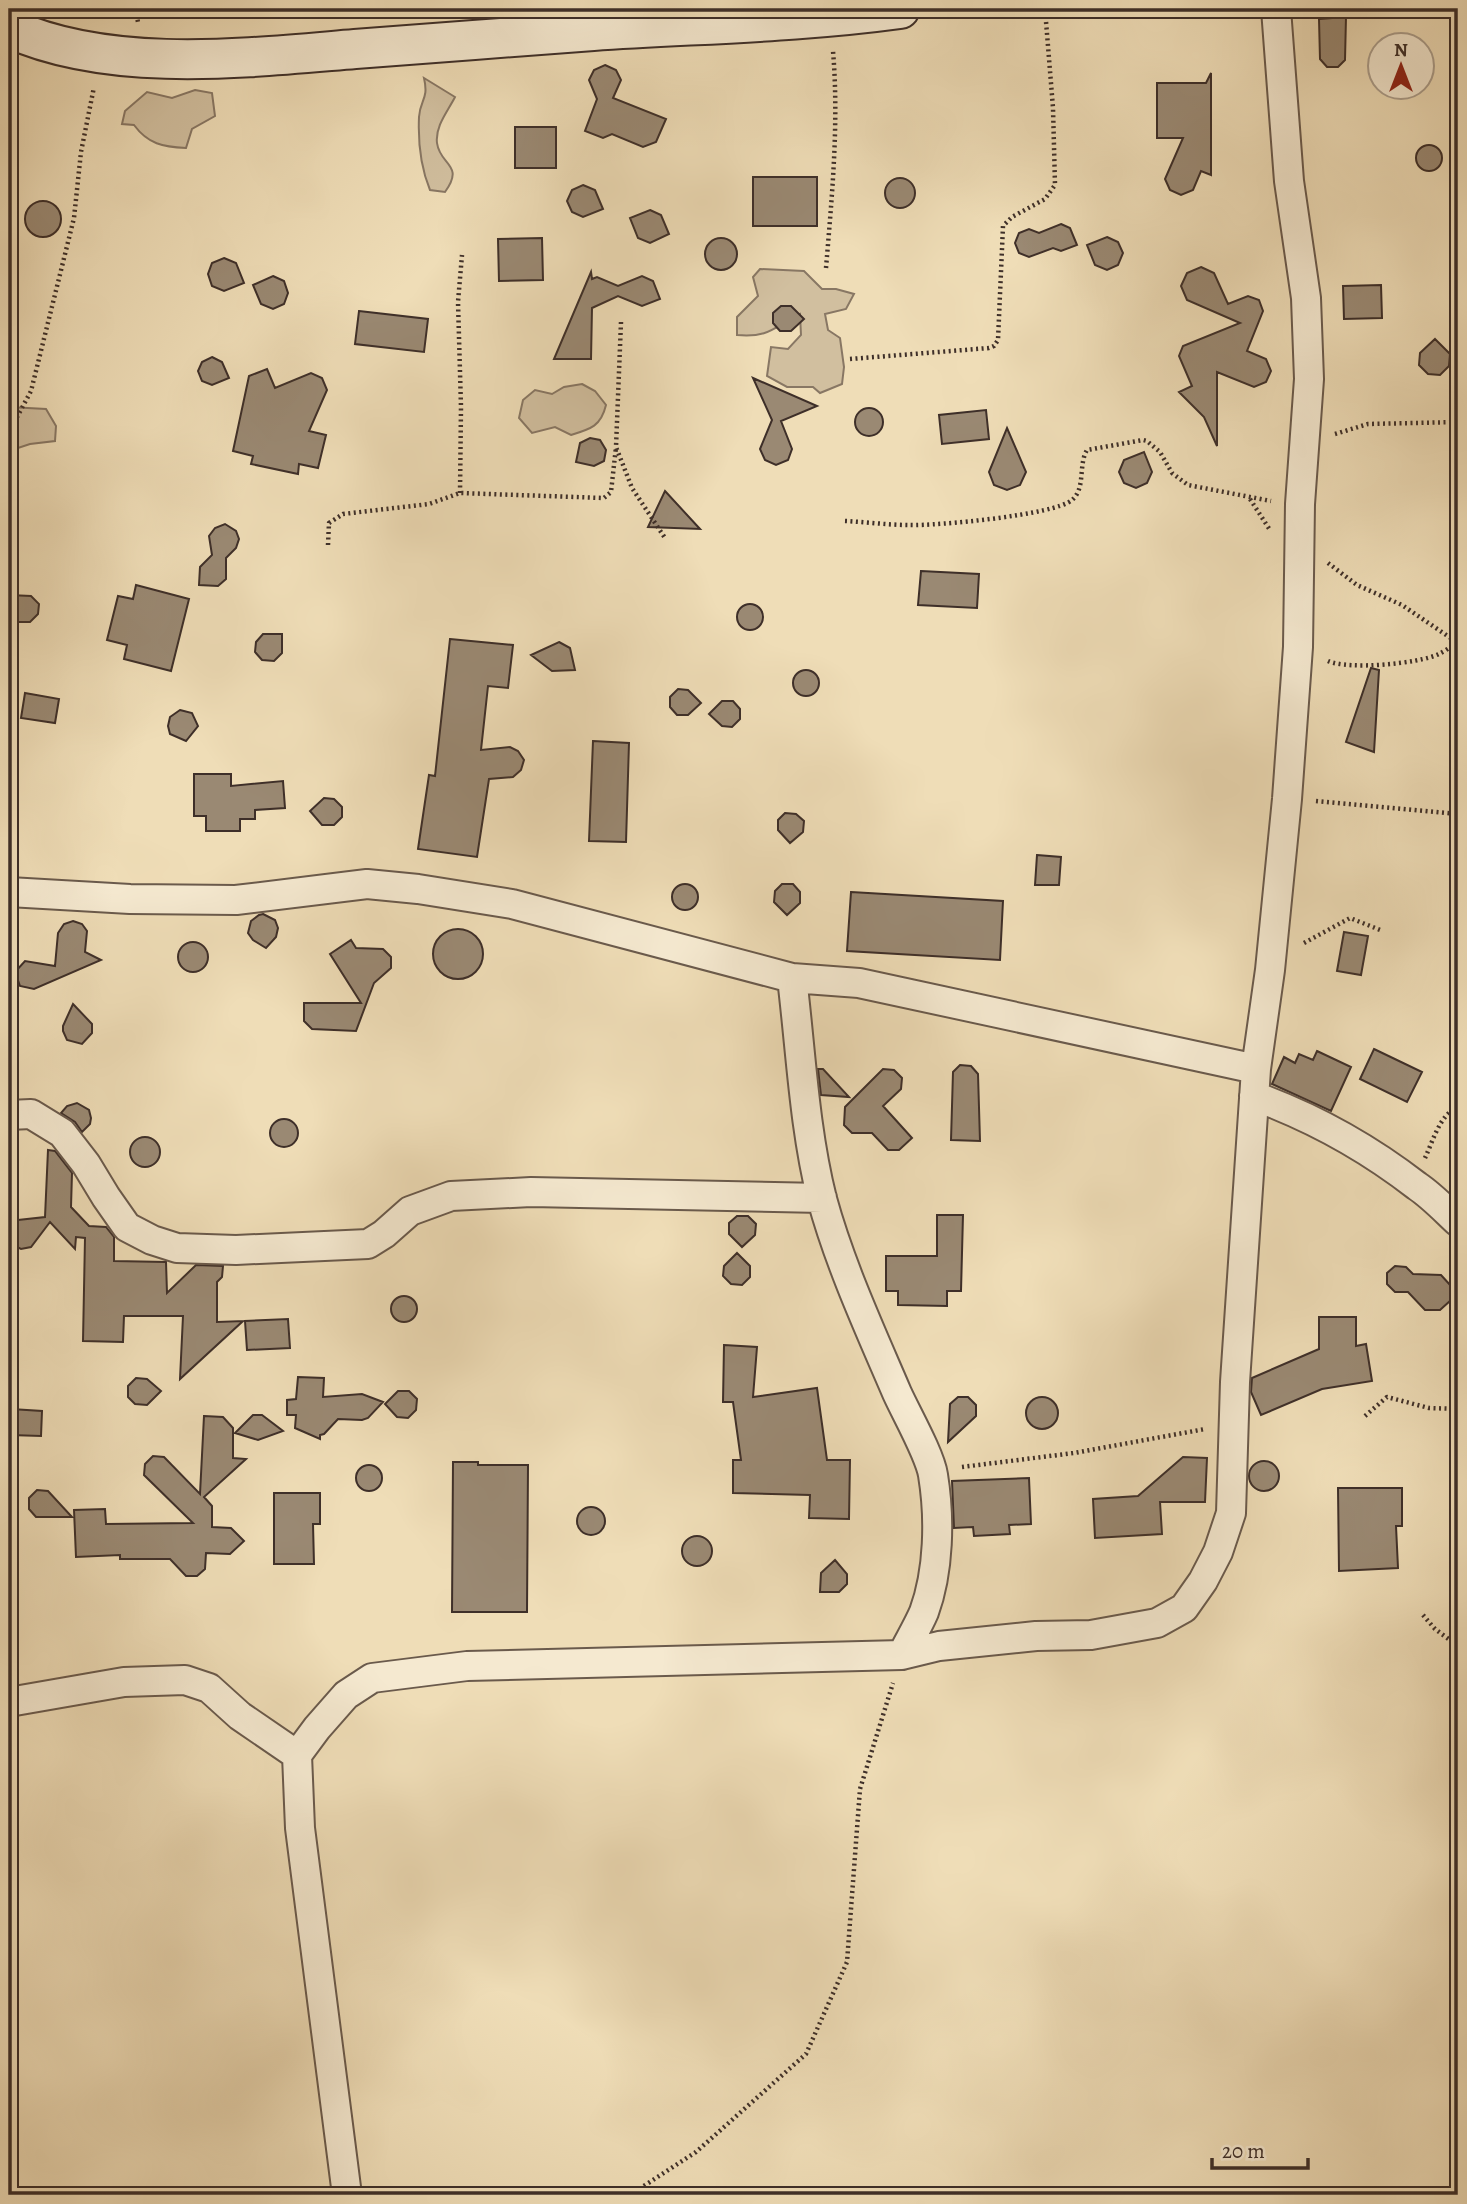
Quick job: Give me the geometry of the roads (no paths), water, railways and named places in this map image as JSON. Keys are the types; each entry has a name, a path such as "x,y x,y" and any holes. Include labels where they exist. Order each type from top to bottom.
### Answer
{"street":[{"path":"9,28 56,44 137,57 184,59 276,55 595,31 830,19 900,9"},
{"path":"347,2195 300,1828 298,1755 346,1695 372,1678 494,1665 902,1655 939,1646 1036,1636 1091,1635 1157,1623 1184,1608 1203,1581 1218,1552 1231,1513 1233,1424 1255,1083 1270,970 1287,799 1298,647 1300,504 1309,379 1306,298 1289,181 1276,9"},
{"path":"9,892 130,899 236,900 367,884 418,889 512,904 792,978 859,983 1255,1083 1285,1107 1347,1139 1418,1186 1458,1222"},
{"path":"792,978 802,1091 822,1198 845,1266 933,1473 937,1554 923,1613 902,1655"},
{"path":"9,1115 31,1114 62,1133 86,1164 127,1227 152,1240 177,1248 236,1250 368,1244 410,1211 461,1195 582,1192 822,1198"},
{"path":"9,1702 124,1682 185,1680 209,1688 240,1716 298,1755"}]}
